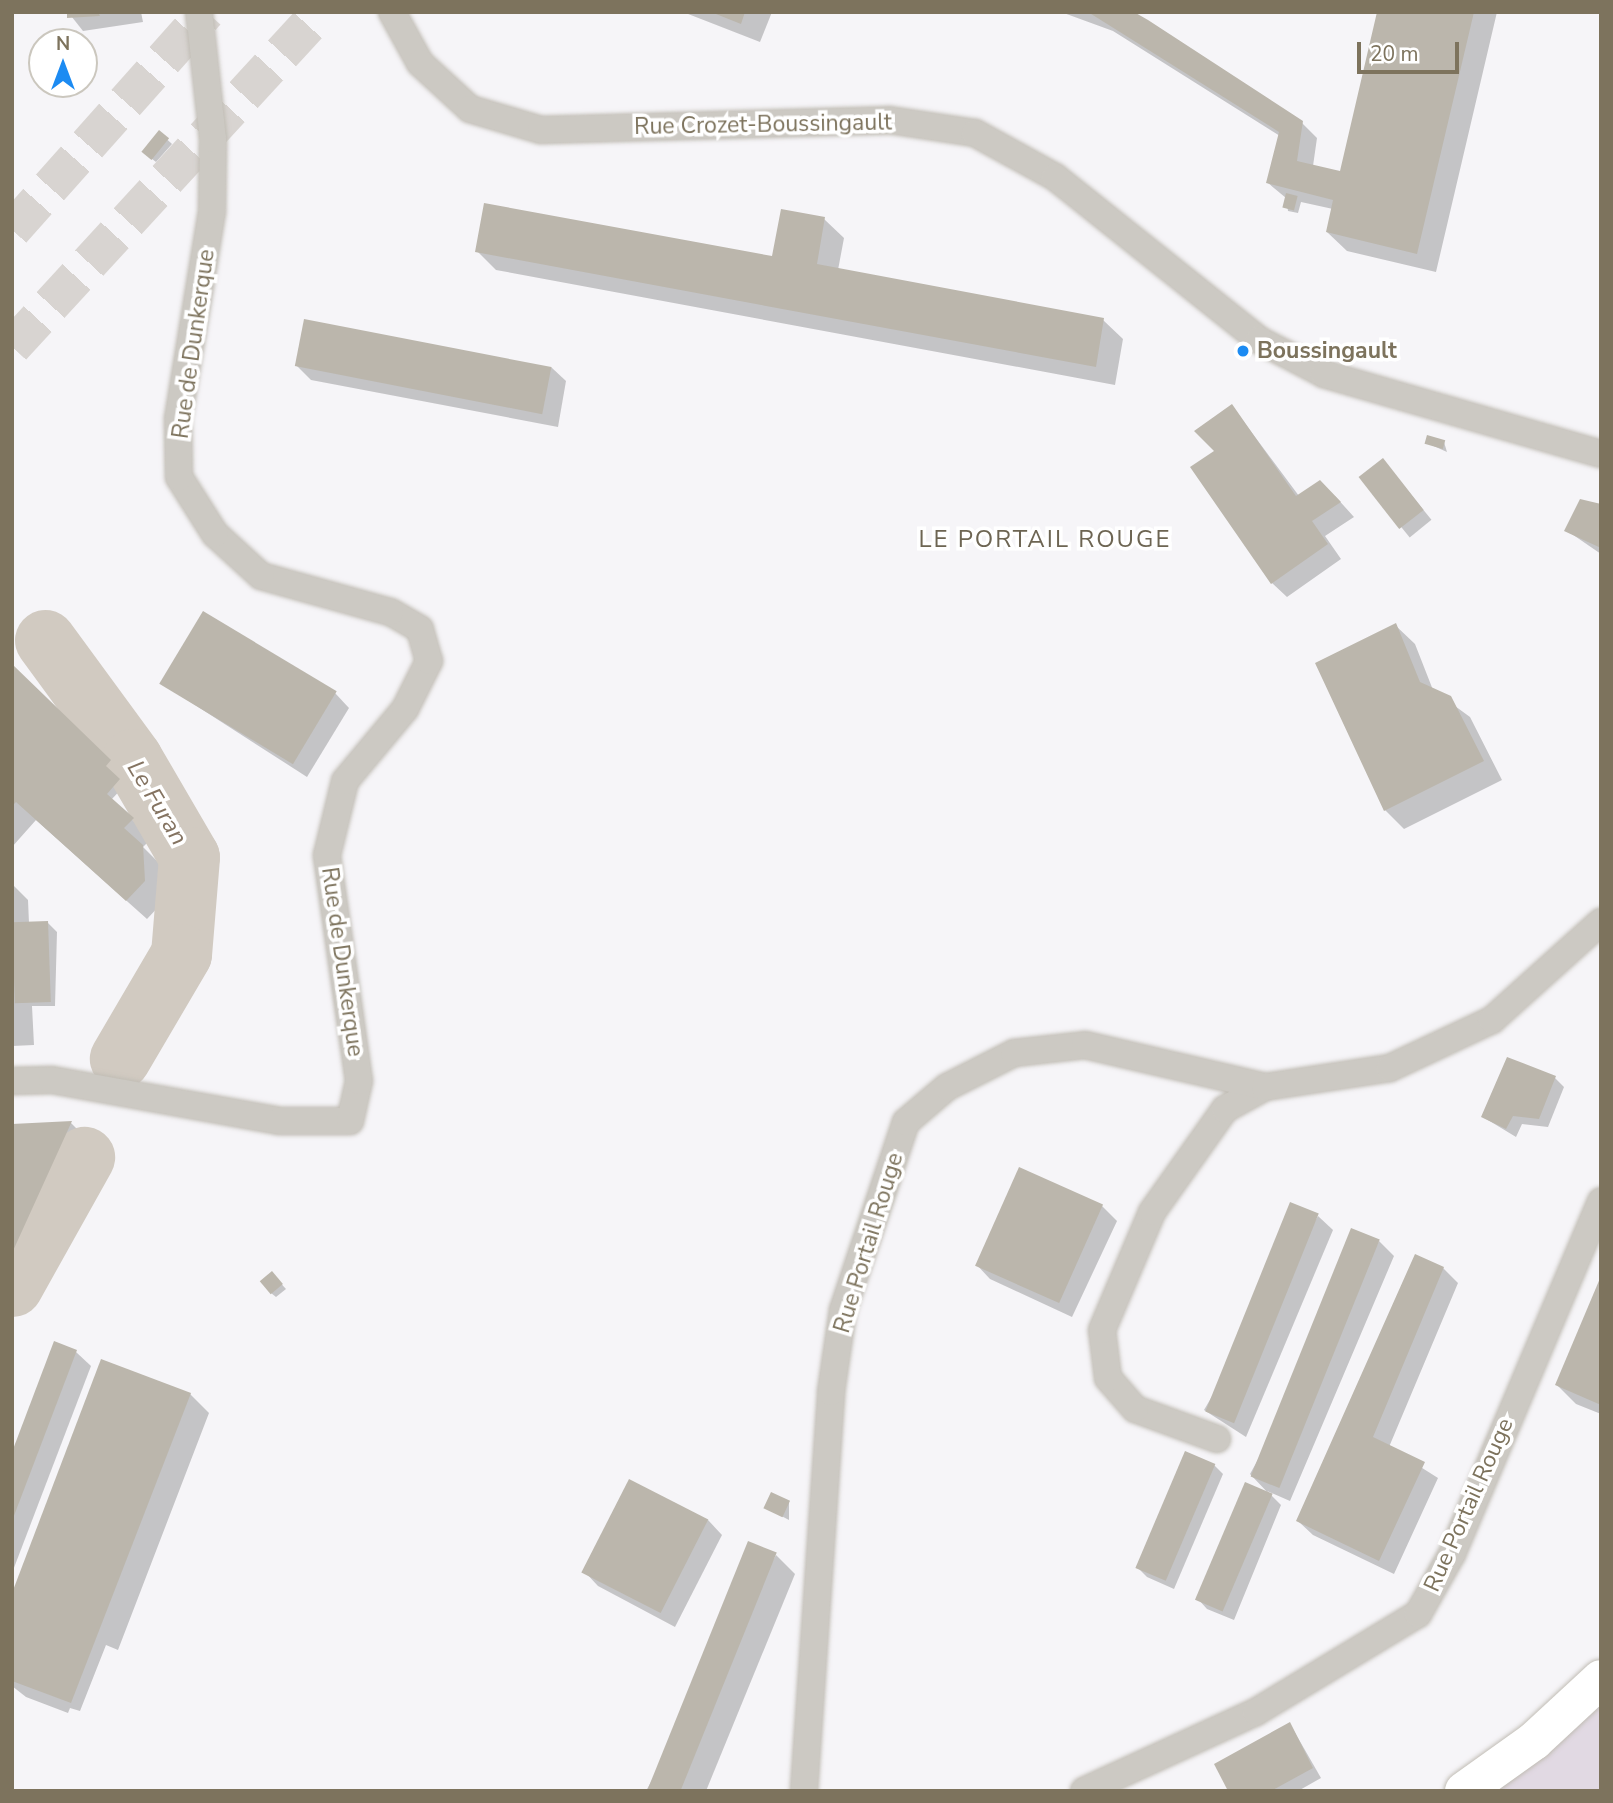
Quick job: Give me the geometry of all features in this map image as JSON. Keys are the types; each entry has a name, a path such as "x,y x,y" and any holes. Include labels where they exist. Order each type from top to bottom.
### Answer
{"main road":[{"path":"1464,1791 1534,1741 1601,1679"}],"street":[{"name":"Rue de Dunkerque","path":"12,1082 52,1080 279,1121 350,1121 359,1081 327,855 345,780 405,709 429,662 420,629 390,612 261,576 215,534 179,477 178,419 209,236 213,139 199,12"},
{"name":"Rue Crozet-Boussingault","path":"392,12 420,63 470,109 541,130 889,120 975,133 1055,177 1259,340 1324,374 1601,454"},
{"name":"Rue Portail Rouge","path":"1217,1438 1136,1409 1108,1378 1102,1330 1152,1212 1225,1109 1265,1087 1390,1068 1492,1020 1601,922"},
{"name":"Rue Portail Rouge","path":"804,1791 833,1378 843,1310 906,1122 947,1087 1014,1053 1085,1045 1265,1087"},
{"name":"Rue Portail Rouge","path":"1084,1791 1256,1712 1418,1614 1452,1554 1601,1201"}],"shaded area":[{"path":"1601,1674 1601,1791 1476,1791"}],"building":[{"path":"67,12 98,12 100,16 67,18"},
{"path":"711,12 745,12 741,24"},
{"path":"1088,12 1134,12 1148,20 1303,121 1297,161 1340,171 1377,12 1474,12 1417,254 1326,232 1333,200 1266,183 1279,132"},
{"path":"159,130 169,138 151,160 141,152"},
{"path":"1286,193 1298,196 1294,210 1282,208"},
{"path":"484,203 772,256 781,209 825,217 817,264 1104,318 1096,367 475,252"},
{"path":"304,319 551,367 542,414 295,366"},
{"path":"1232,404 1296,496 1320,480 1341,502 1312,521 1328,544 1271,584 1190,467 1214,451 1194,431"},
{"path":"1427,435 1445,440 1443,449 1425,444"},
{"path":"1383,458 1424,510 1399,529 1359,477"},
{"path":"1580,499 1601,504 1601,548 1564,531"},
{"path":"203,611 337,691 293,764 159,684"},
{"path":"1396,623 1420,682 1451,696 1484,761 1384,811 1315,663"},
{"path":"12,664 111,760 106,766 120,779 107,794 134,818 124,828 143,845 145,881 126,901 16,802 12,806"},
{"path":"48,921 51,1002 15,1003 12,922"},
{"path":"1507,1057 1556,1076 1539,1119 1513,1116 1506,1129 1481,1117"},
{"path":"72,1121 12,1253 12,1124"},
{"path":"1019,1167 1103,1204 1059,1303 975,1266"},
{"path":"1290,1202 1319,1214 1234,1423 1205,1412"},
{"path":"1351,1228 1380,1240 1279,1488 1251,1476"},
{"path":"1415,1254 1444,1267 1373,1437 1425,1462 1379,1561 1296,1521"},
{"path":"272,1271 283,1284 271,1294 260,1281"},
{"path":"1601,1276 1601,1405 1555,1385"},
{"path":"54,1341 77,1350 12,1521 12,1452"},
{"path":"101,1359 191,1393 71,1703 12,1681 12,1593"},
{"path":"1185,1451 1215,1464 1166,1581 1135,1568"},
{"path":"629,1479 708,1519 661,1613 581,1573"},
{"path":"1245,1482 1273,1494 1223,1612 1195,1600"},
{"path":"771,1492 790,1501 782,1517 763,1508"},
{"path":"748,1541 777,1553 680,1791 647,1791"},
{"path":"1290,1722 1313,1768 1271,1791 1228,1791 1214,1764"}],"waterway":[{"name":"Le Furan","path":"45,640 132,759 189,857 181,954 120,1058"},
{"name":"Le Furan","path":"12,1286 84,1157"}],"tunnel":[{"path":"12,230 206,12"},
{"path":"12,347 320,12"}],"place":[{"name":"Boussingault","path":"1243,351"}],"district":[{"name":"LE PORTAIL ROUGE","path":"1045,540"}]}
